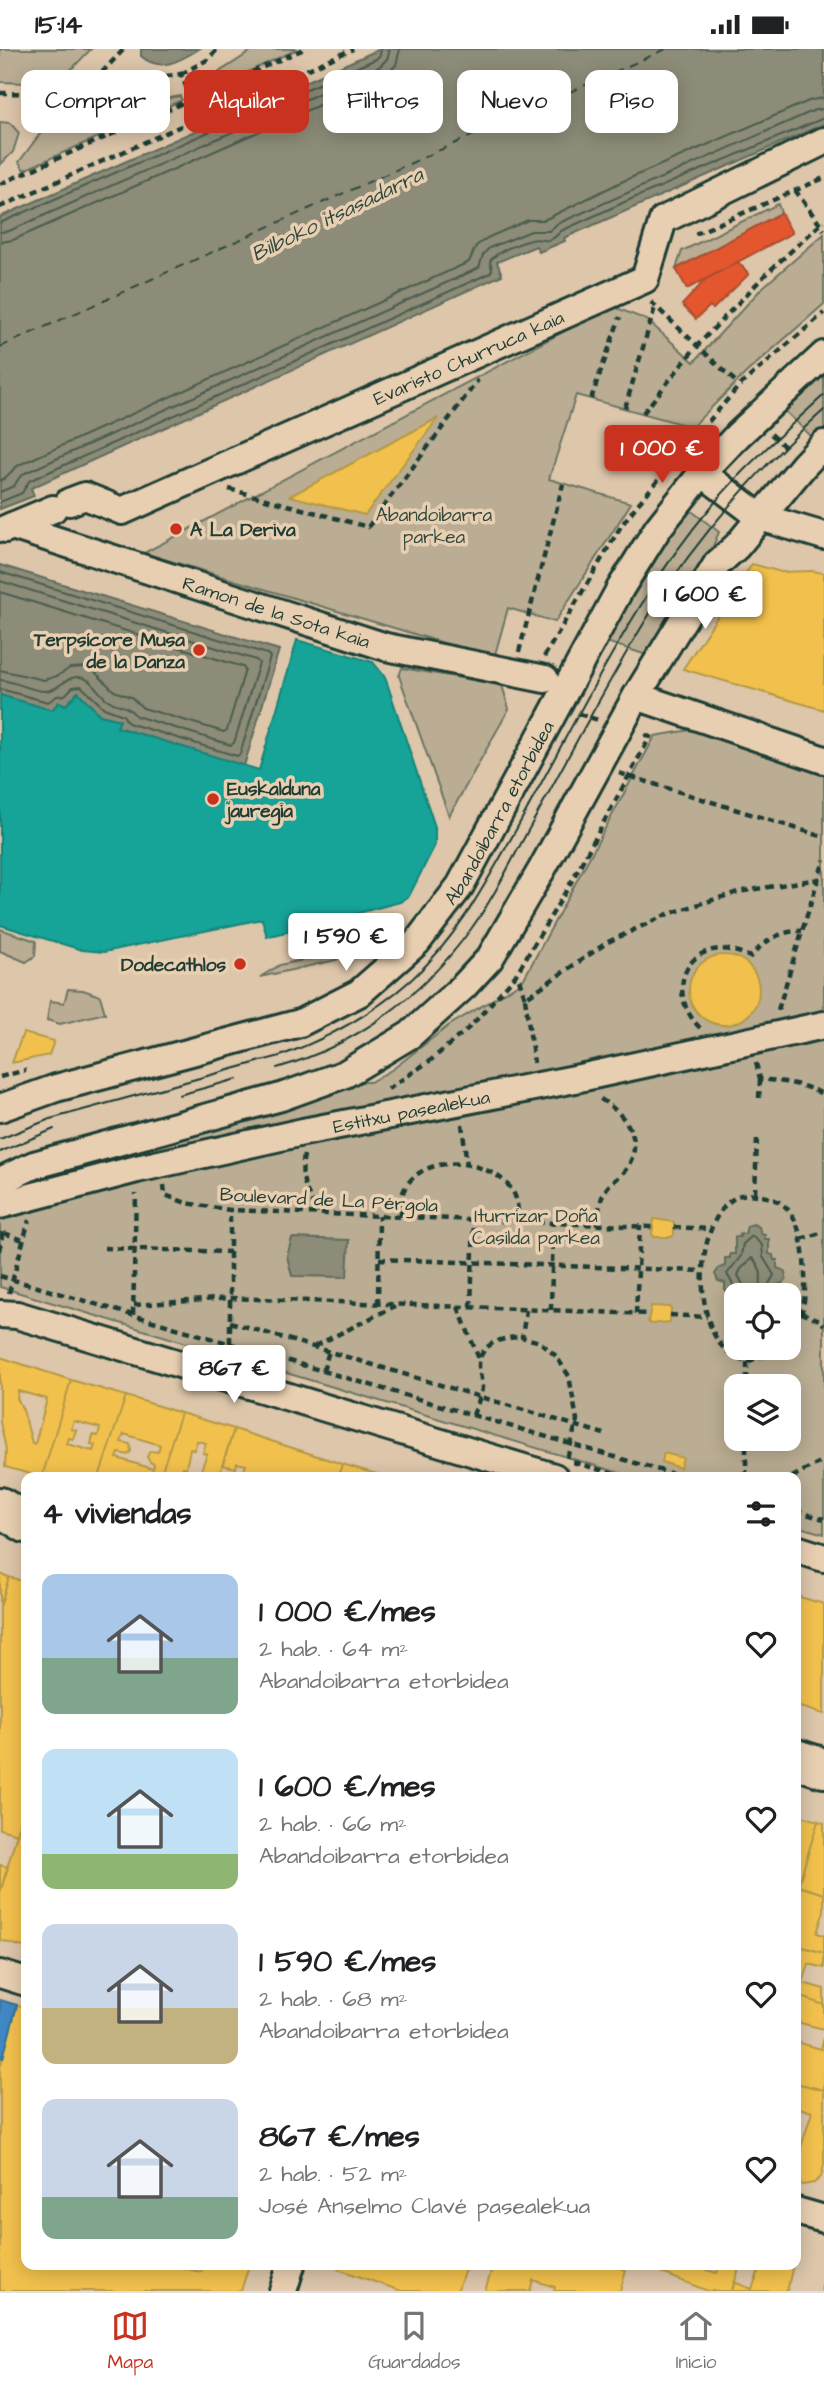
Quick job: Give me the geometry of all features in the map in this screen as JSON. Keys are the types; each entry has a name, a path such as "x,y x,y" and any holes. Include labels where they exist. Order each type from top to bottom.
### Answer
{"main road":[{"path":"0,1507 21,1520"},
{"path":"0,1528 21,1531"},
{"path":"801,1760 824,1767"}],"street":[{"name":"Evaristo Churruca kaia","path":"6,529 85,496 122,511 645,279 663,220 824,141"},
{"name":"Abandoibarra etorbidea","path":"0,1108 68,1085 300,1023 359,993 418,942 460,886 620,589 658,528 702,473 812,363 824,355"},
{"path":"0,1181 34,1165 281,1097 345,1074 410,1035 464,986 490,958 637,695 717,564 737,546 824,444"},
{"path":"702,473 761,517 824,536"},
{"name":"Ramon de la Sota kaia","path":"6,529 386,647 545,679"},
{"path":"648,700 824,760"},
{"name":"Estitxu pasealekua","path":"0,1205 149,1166 303,1132 575,1079 824,1025"},
{"path":"0,1314 17,1315 556,1472"},
{"path":"801,1551 824,1558"},
{"path":"0,1974 21,1980"},
{"path":"801,2212 824,2219"},
{"path":"283,2291 289,2270"}],"path":[{"path":"104,70 124,49"},
{"path":"170,76 181,74 207,60 218,49"},
{"path":"257,70 304,49"},
{"path":"306,70 353,49"},
{"path":"181,74 184,81"},
{"path":"0,93 21,93"},
{"path":"0,184 184,103"},
{"path":"0,207 184,125"},
{"path":"653,253 824,178"},
{"path":"795,190 822,223 824,230"},
{"path":"643,413 696,347 766,274 822,223"},
{"path":"591,399 632,284 736,383"},
{"path":"625,408 655,307"},
{"path":"195,479 368,527 508,339"},
{"path":"514,673 527,614 564,484"},
{"path":"612,770 824,837"},
{"path":"759,1098 761,1038 821,878 824,860"},
{"path":"525,998 608,942 668,914 738,893 821,878"},
{"path":"701,1029 692,1019 682,994 682,981 692,960 703,953 725,948 750,957 774,937 802,931"},
{"path":"519,979 525,998 535,1086"},
{"path":"575,1079 626,1119 634,1136 633,1158 623,1174 606,1189 599,1207 597,1225"},
{"path":"760,1079 785,1081 824,1095"},
{"path":"460,1101 467,1165"},
{"path":"303,1132 305,1149 302,1181 317,1213"},
{"path":"755,1194 757,1139"},
{"path":"401,1217 404,1189 419,1174 435,1166 458,1163 477,1166 509,1185 516,1198 518,1221"},
{"path":"133,1315 134,1249 149,1166"},
{"name":"Boulevard de La Pérgola","path":"149,1166 165,1195 186,1203 230,1210 652,1227"},
{"path":"752,1360 747,1362 726,1351 709,1324 702,1271 711,1229 722,1210 737,1196 755,1194 777,1200 793,1214 801,1239 806,1276 801,1314 823,1322"},
{"path":"230,1210 230,1343"},
{"path":"378,1304 379,1216"},
{"path":"471,1307 474,1220"},
{"path":"551,1310 553,1223"},
{"path":"636,1314 640,1226"},
{"path":"674,1227 711,1229"},
{"path":"0,1231 23,1240"},
{"path":"801,1239 823,1234"},
{"path":"104,1248 230,1252"},
{"path":"379,1259 702,1271"},
{"path":"0,1276 666,1472"},
{"path":"134,1305 231,1298 649,1314"},
{"path":"315,1347 398,1305"},
{"path":"458,1307 479,1360 482,1389 473,1415"},
{"path":"522,1337 526,1310"},
{"path":"670,1315 707,1317"},
{"path":"230,1322 604,1434"},
{"path":"479,1360 495,1341 508,1337 522,1337 540,1342 555,1356 569,1376 577,1420 559,1472"},
{"path":"323,1371 329,1351"},
{"path":"747,1362 747,1374"},
{"path":"746,1451 746,1472"},
{"path":"801,1472 824,1460"},
{"path":"801,1512 824,1519"}],"green space":[{"path":"0,49 91,49 70,70 21,70 21,83 0,82"},
{"path":"253,49 298,49 252,70 223,70"},
{"path":"180,96 182,100 170,105 170,98"},
{"path":"0,122 10,123 19,133 13,152 0,165"},
{"path":"108,133 24,170 19,162 40,134"},
{"path":"778,204 781,213 676,269 682,251"},
{"name":"Abandoibarra parkea","path":"824,234 824,304 747,372 692,427 576,395 549,479 631,503 555,622 508,608 494,658 144,553 612,306 647,320 694,362 762,288"},
{"path":"824,372 824,432 815,440 783,409"},
{"path":"689,509 719,532 709,556 647,655 603,641 662,534"},
{"path":"402,668 502,685 509,709 449,816 399,676"},
{"name":"Iturrizar Doña Casilda parkea","path":"696,729 824,768 824,1534 801,1527 801,1472 616,1472 0,1287 0,1194 29,1178 347,1082 370,1082 393,1069 448,1026 522,982 655,736"},
{"path":"0,929 36,941 35,956 26,962 0,951"},
{"path":"347,950 336,960 260,977 280,965"},
{"path":"68,989 83,990 100,996 105,1013 60,1024 47,1020 50,1001 64,1003"}],"water":[{"path":"141,49 199,49 177,61 155,64 141,56"},
{"name":"Bilboko itsasadarra","path":"380,49 824,49 824,124 564,238 565,241 539,252 536,246 497,262 502,275 31,488 34,496 0,509 0,217 190,133 309,133 309,80 323,74 323,133 443,133 443,70 332,70"},
{"path":"0,565 279,650 244,766 117,727 120,720 100,715 78,692 66,705 59,702 52,710 0,695"},
{"path":"753,1224 759,1227 765,1239 769,1239 769,1254 777,1260 777,1268 785,1271 786,1279 783,1283 718,1281 715,1274 719,1268 725,1266 725,1258 735,1254 735,1237 745,1234 747,1226"},
{"path":"292,1238 349,1240 347,1277 292,1276 287,1256"}],"building: Viviendas":[{"path":"438,418 365,515 290,496"},
{"path":"752,564 781,572 824,573 824,710 683,669"},
{"path":"724,955 749,965 759,990 749,1015 724,1025 699,1015 689,990 699,965"},
{"path":"23,1033 54,1041 49,1055 12,1063"},
{"path":"654,1219 674,1222 674,1235 654,1237"},
{"path":"651,1306 669,1307 670,1322 648,1322"},
{"path":"0,1357 71,1380 43,1472 24,1472 5,1467 6,1449 0,1422","holes":["18,1391 47,1399 35,1444 32,1443 17,1398"]},
{"path":"71,1380 126,1396 101,1472 43,1472","holes":["74,1421 100,1428 98,1436 93,1435 93,1451 67,1444 69,1438 73,1439 76,1430 71,1429"]},
{"path":"126,1396 181,1413 162,1472 101,1472","holes":["124,1434 160,1445 158,1452 150,1451 147,1457 154,1464 153,1469 117,1458 119,1453 128,1455 131,1451 130,1444 121,1442"]},
{"path":"181,1413 234,1429 221,1472 200,1472 207,1454 203,1453 206,1443 197,1441 194,1450 190,1449 186,1468 183,1467 182,1472 162,1472"},
{"path":"234,1429 342,1464 340,1472 244,1472 246,1465 237,1463 236,1468 222,1465"},
{"path":"664,1453 683,1458 680,1468 662,1462"},
{"path":"342,1464 370,1472 340,1472"},
{"path":"0,1574 9,1577 0,1607"},
{"path":"9,1577 21,1581 21,1820 17,1834 0,1829 0,1607"},
{"path":"801,1597 824,1604 824,1714 801,1707"},
{"path":"801,1816 818,1821 801,1877"},
{"path":"21,1820 21,1946 0,1940 0,1893"},
{"path":"818,1821 824,1823 824,1894 801,1887 801,1876"},
{"path":"0,1865 8,1867 0,1893"},
{"path":"801,1887 824,1894 824,1911 817,1933 824,1935 824,1953 801,1946"},
{"path":"801,1946 824,1953 824,1968 809,1964 803,1983 824,1989 824,2005 801,1997"},
{"path":"801,1997 824,2005 824,2029 801,2023"},
{"path":"17,2005 21,2006 21,2270 247,2270 241,2291 0,2291 0,2068"},
{"path":"824,2038 824,2090 801,2084 801,2043 821,2049"},
{"path":"801,2084 824,2090 824,2165 821,2177 814,2183 803,2185 801,2147 812,2112 801,2109"},
{"path":"341,2270 465,2270 457,2291 401,2291"},
{"path":"485,2270 626,2270 620,2291 554,2291 555,2287 533,2280 530,2291 485,2291 491,2272"},
{"path":"663,2270 707,2270 717,2273 718,2270 738,2270 732,2291 708,2291 662,2273"},
{"path":"759,2270 792,2270 787,2291 732,2291 734,2282 752,2289"}],"building: Comercios":[{"path":"781,213 792,233 687,289 676,269"},
{"path":"738,262 749,274 713,309 710,306 696,319 682,305 706,279"}],"building: Escuelas":[{"path":"0,2000 17,2005 3,2058 0,2057"}],"building: Público":[{"name":"Euskalduna jauregia","path":"297,640 373,662 385,677 435,827 435,845 409,896 400,902 267,937 262,919 104,952 82,950 0,925 0,695 52,710 59,702 66,705 78,692 100,715 120,720 117,727 259,770"}],"ferry route":[{"path":"0,347 666,49"}],"tram line":[{"path":"0,1139 50,1119 280,1056 333,1033 366,1014 412,979 444,945 483,888 606,664 673,556 743,471 824,395"},
{"path":"277,1068 334,1046 386,1015 410,996 452,953 489,903 605,690 667,587 729,506 824,410"},
{"path":"179,1095 237,1079"},
{"path":"0,1152 54,1129"}],"place":[{"name":"A La Deriva","path":"176,529"},
{"name":"Terpsícore Musa de la Danza","path":"199,650"},
{"name":"Euskalduna jauregia","path":"213,799"},
{"name":"Dodecathlos","path":"240,964"}]}
